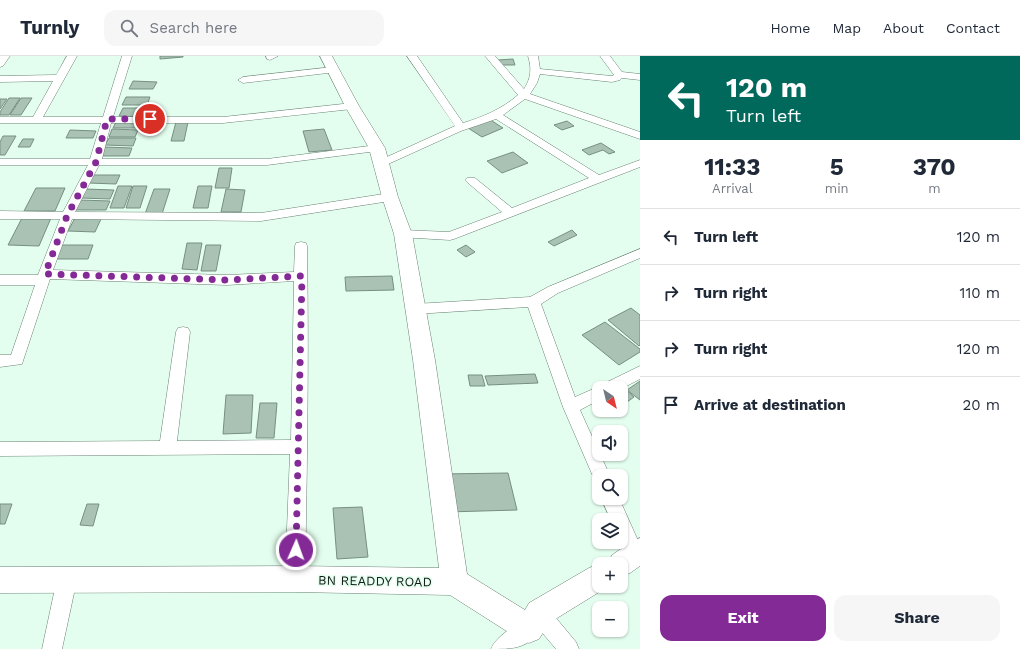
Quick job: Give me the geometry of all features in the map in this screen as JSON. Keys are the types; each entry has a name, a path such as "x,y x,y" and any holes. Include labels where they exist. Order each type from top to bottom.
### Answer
{"street":[{"path":"0,64 5,56"},
{"path":"36,120 72,56"},
{"path":"0,361 17,360 43,277 67,216 96,162 107,119 127,56"},
{"path":"412,56 461,128"},
{"path":"490,56 524,95 640,136"},
{"path":"0,162 267,162 380,155 497,115 524,95 533,83 536,77 533,56"},
{"path":"605,56 619,75"},
{"path":"243,80 329,63 380,155 390,197 403,234 425,368 454,582 534,621 569,649"},
{"path":"535,71 612,79 617,78 619,75 640,77"},
{"path":"0,79 59,78"},
{"path":"0,120 223,120 352,106"},
{"path":"497,115 598,179"},
{"path":"403,234 450,236 640,163"},
{"path":"471,180 511,213"},
{"path":"0,215 261,217 390,197"},
{"path":"295,579 299,447 302,276 301,246"},
{"path":"415,309 533,302 553,290 640,252"},
{"path":"0,280 43,277 227,280 302,276"},
{"path":"533,302 571,407 598,469"},
{"path":"168,447 183,332"},
{"path":"622,381 640,372"},
{"path":"571,407 592,396"},
{"path":"0,449 299,447"},
{"path":"628,545 632,557"},
{"path":"52,649 67,579"},
{"name":"BN READDY ROAD","path":"0,580 295,579 454,582"},
{"path":"501,649 534,621 592,582"}],"building":[{"path":"160,56 183,56 183,57 160,59"},
{"path":"513,59 515,65 501,65 498,60"},
{"path":"133,81 157,82 153,89 129,89"},
{"path":"126,97 150,97 147,105 122,105"},
{"path":"9,98 20,98 9,115 0,115 0,112"},
{"path":"21,98 32,98 21,115 10,115"},
{"path":"0,99 7,99 0,109"},
{"path":"123,108 148,108 145,117 119,116"},
{"path":"489,119 503,128 482,137 468,128"},
{"path":"117,120 142,121 140,128 113,128"},
{"path":"567,121 574,126 562,130 554,125"},
{"path":"176,122 188,122 184,141 171,141"},
{"path":"112,129 138,130 135,137 109,137"},
{"path":"324,129 332,150 309,152 303,131"},
{"path":"70,130 96,131 93,138 66,138"},
{"path":"3,136 16,136 5,155 0,155 0,142"},
{"path":"109,138 136,138 133,146 105,145"},
{"path":"23,139 34,139 30,147 18,147"},
{"path":"601,143 615,152 609,154 603,150 589,155 582,150"},
{"path":"105,147 132,148 129,156 102,156"},
{"path":"513,152 528,163 502,173 487,161"},
{"path":"219,168 232,168 229,188 215,188"},
{"path":"92,175 120,175 116,184 88,183"},
{"path":"118,186 132,186 124,208 110,208"},
{"path":"133,186 147,186 140,208 126,208"},
{"path":"198,186 212,186 208,208 193,208"},
{"path":"36,188 65,188 55,211 24,211"},
{"path":"85,189 114,190 110,199 81,198"},
{"path":"154,189 170,189 162,214 145,214"},
{"path":"226,189 245,190 241,212 221,212"},
{"path":"80,200 110,201 106,210 76,210"},
{"path":"22,218 51,218 39,246 8,245"},
{"path":"75,218 101,219 95,232 68,231"},
{"path":"572,230 577,235 554,246 548,242"},
{"path":"187,243 202,243 197,270 182,269"},
{"path":"62,245 93,245 88,259 56,259"},
{"path":"206,245 221,245 216,271 201,271"},
{"path":"466,245 475,252 466,257 457,250"},
{"path":"392,276 394,290 346,291 345,277"},
{"path":"631,308 640,315 639,346 608,320"},
{"path":"605,322 640,349 640,352 619,365 582,335"},
{"path":"535,374 538,383 488,385 485,376"},
{"path":"468,375 482,375 485,386 470,386"},
{"path":"640,381 640,400 628,391"},
{"path":"628,392 634,397 628,401"},
{"path":"226,395 253,395 251,433 223,434"},
{"path":"260,403 277,403 274,438 256,438"},
{"path":"508,473 517,510 447,512 441,474"},
{"path":"0,504 12,504 5,524 0,524"},
{"path":"87,504 99,504 93,526 80,525"},
{"path":"362,507 368,557 337,559 333,508"}],"route":[{"path":"150,119 107,119 96,162 67,216 45,274 227,280 302,276 296,550"}]}
